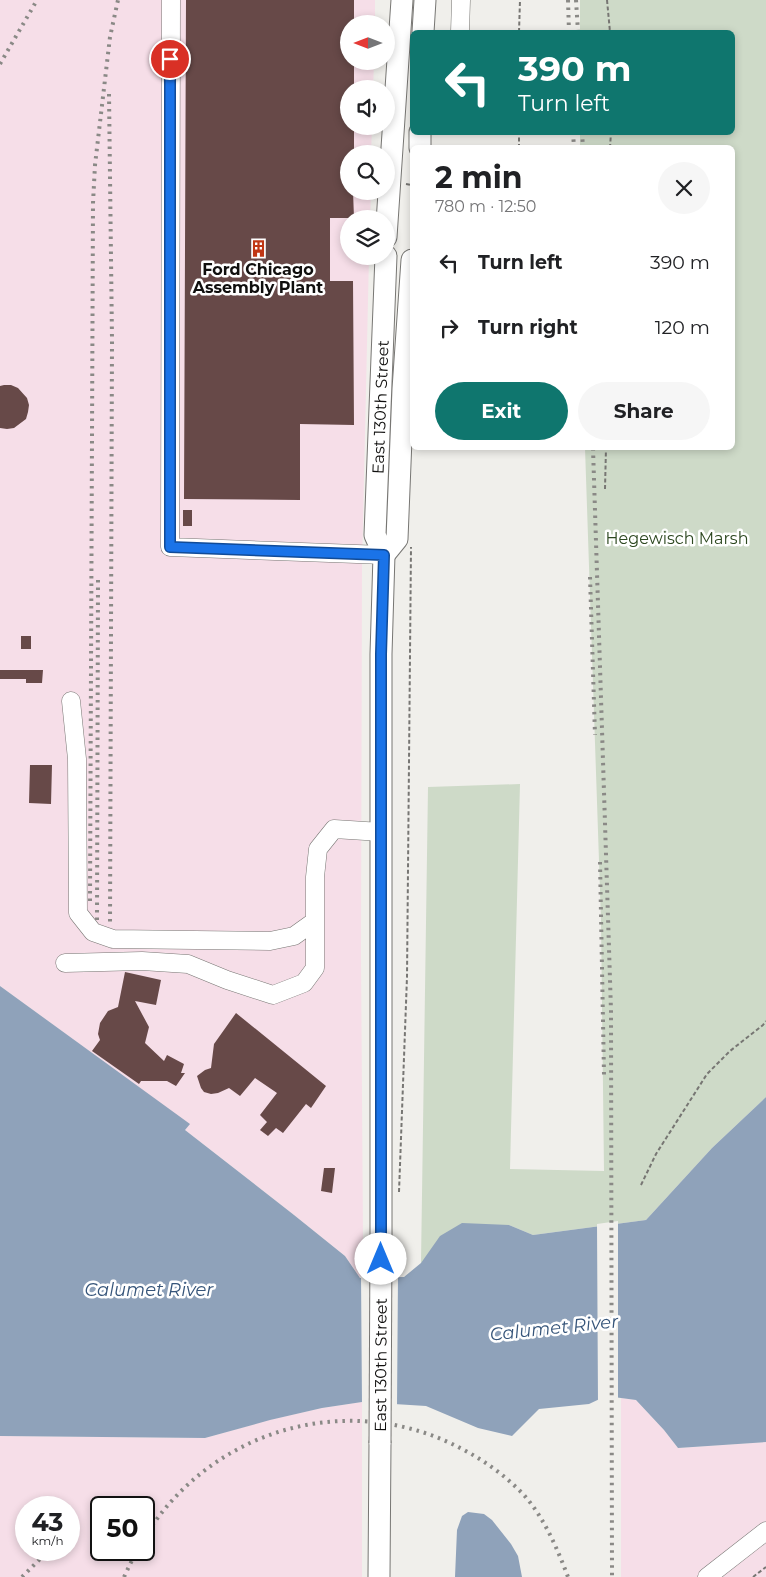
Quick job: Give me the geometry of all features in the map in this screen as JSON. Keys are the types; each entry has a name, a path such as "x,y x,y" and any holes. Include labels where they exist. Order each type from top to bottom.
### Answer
{"main road":[{"path":"388,210 402,0"},
{"path":"424,30 425,0"},
{"name":"East 130th Street","path":"380,1577 381,654 384,555 375,535 386,265"},
{"name":"East 130th Street","path":"384,555 397,539 403,389 410,289"}],"lane":[{"path":"171,0 170,547 384,555"},
{"path":"460,30 461,0"},
{"path":"71,702 77,759 78,913 93,932 113,939 270,941 294,936 315,921"},
{"path":"65,963 142,962 188,964 227,980 274,995 304,983 315,968 315,877 318,849 334,829 381,832"},
{"path":"707,1577 766,1531"}],"path":[{"path":"520,0 520,30"},
{"path":"607,0 610,30"},
{"path":"405,184 410,185"},
{"path":"605,489 606,450"},
{"path":"398,1197 407,977 411,547"},
{"path":"641,1185 656,1154 707,1074 730,1052 764,1025 766,1021"},
{"path":"753,1577 766,1567"}],"shaded area":[{"name":"Ford Chicago Assembly Plant","path":"0,0 375,0 375,15 340,15 340,70 374,70 373,80 340,80 340,135 372,135 371,145 340,145 340,200 371,200 370,210 340,210 340,265 369,265 362,565 361,955 363,1268 360,1278 345,1256 185,1130 189,1124 0,986"},
{"path":"621,1398 636,1400 678,1448 766,1442 766,1577 621,1577"},
{"path":"362,1402 362,1577 0,1577 0,1436 205,1438 269,1420 322,1408"}],"green space":[{"name":"Hegewisch Marsh","path":"580,0 766,0 766,1097 712,1148 646,1220 533,1235 509,1225 421,1263 428,787 520,784 510,1169 604,1171 601,920 585,450 735,450 735,145 580,145 580,135 735,135 735,30 580,30"}],"water":[{"name":"Calumet River","path":"0,986 190,1124 185,1130 345,1256 360,1278 404,1277 421,1263 440,1236 462,1223 509,1225 533,1235 646,1220 712,1148 766,1097 766,1442 678,1448 636,1400 606,1396 589,1404 539,1409 512,1436 478,1428 426,1406 362,1402 322,1408 205,1438 0,1436"},
{"path":"468,1512 484,1514 492,1520 518,1556 522,1577 455,1577 457,1530 462,1516"}],"pier":[{"path":"618,1221 618,1400 606,1398 598,1403 597,1224"},
{"path":"361,1275 398,1275 397,1407 362,1405"}],"building":[{"name":"Ford Chicago Assembly Plant","path":"186,0 354,0 354,15 340,15 340,70 354,70 354,80 340,80 340,135 354,135 354,145 340,145 340,200 353,200 354,210 340,210 340,218 330,218 330,281 353,281 354,425 300,424 300,500 184,499"},
{"path":"0,386 18,388 27,398 29,405 26,419 14,428 0,428"},
{"path":"183,510 192,510 192,526 183,526"},
{"path":"21,636 31,636 31,649 21,649"},
{"path":"0,670 43,670 42,683 26,683 26,679 0,679"},
{"path":"30,765 52,765 51,804 29,803"},
{"path":"125,972 161,980 156,1005 135,1001 149,1027 145,1043 164,1061 167,1055 184,1064 181,1073 185,1073 176,1086 167,1081 141,1081 139,1084 92,1051 100,1040 98,1034 100,1023 108,1011 118,1007"},
{"path":"236,1013 326,1086 311,1108 306,1104 283,1133 276,1128 268,1136 260,1130 267,1122 260,1115 277,1093 255,1078 240,1096 229,1088 211,1094 204,1092 201,1088 197,1076 211,1068 214,1044"},
{"path":"324,1168 335,1168 332,1193 321,1191"}],"railway":[{"path":"0,64 37,0"},
{"path":"90,901 93,203 95,165 110,37 118,0"},
{"path":"568,0 569,30"},
{"path":"576,0 578,30"},
{"path":"109,94 112,340 110,926"},
{"path":"573,135 574,145"},
{"path":"582,135 583,145"},
{"path":"593,450 611,1011 612,1577"},
{"path":"590,577 595,735"},
{"path":"97,920 98,580"},
{"path":"600,862 604,1075"},
{"path":"155,1523 169,1504 199,1475 232,1452 269,1435 308,1425 349,1421 390,1424 431,1435 456,1446 480,1459 513,1484 531,1503 544,1523 568,1577"},
{"path":"22,1577 38,1561"},
{"path":"124,1577 132,1561"}],"place":[{"name":"Ford Chicago Assembly Plant","path":"258,248"}],"route":[{"path":"170,59 170,547 384,555 381,654 381,1259"}]}
